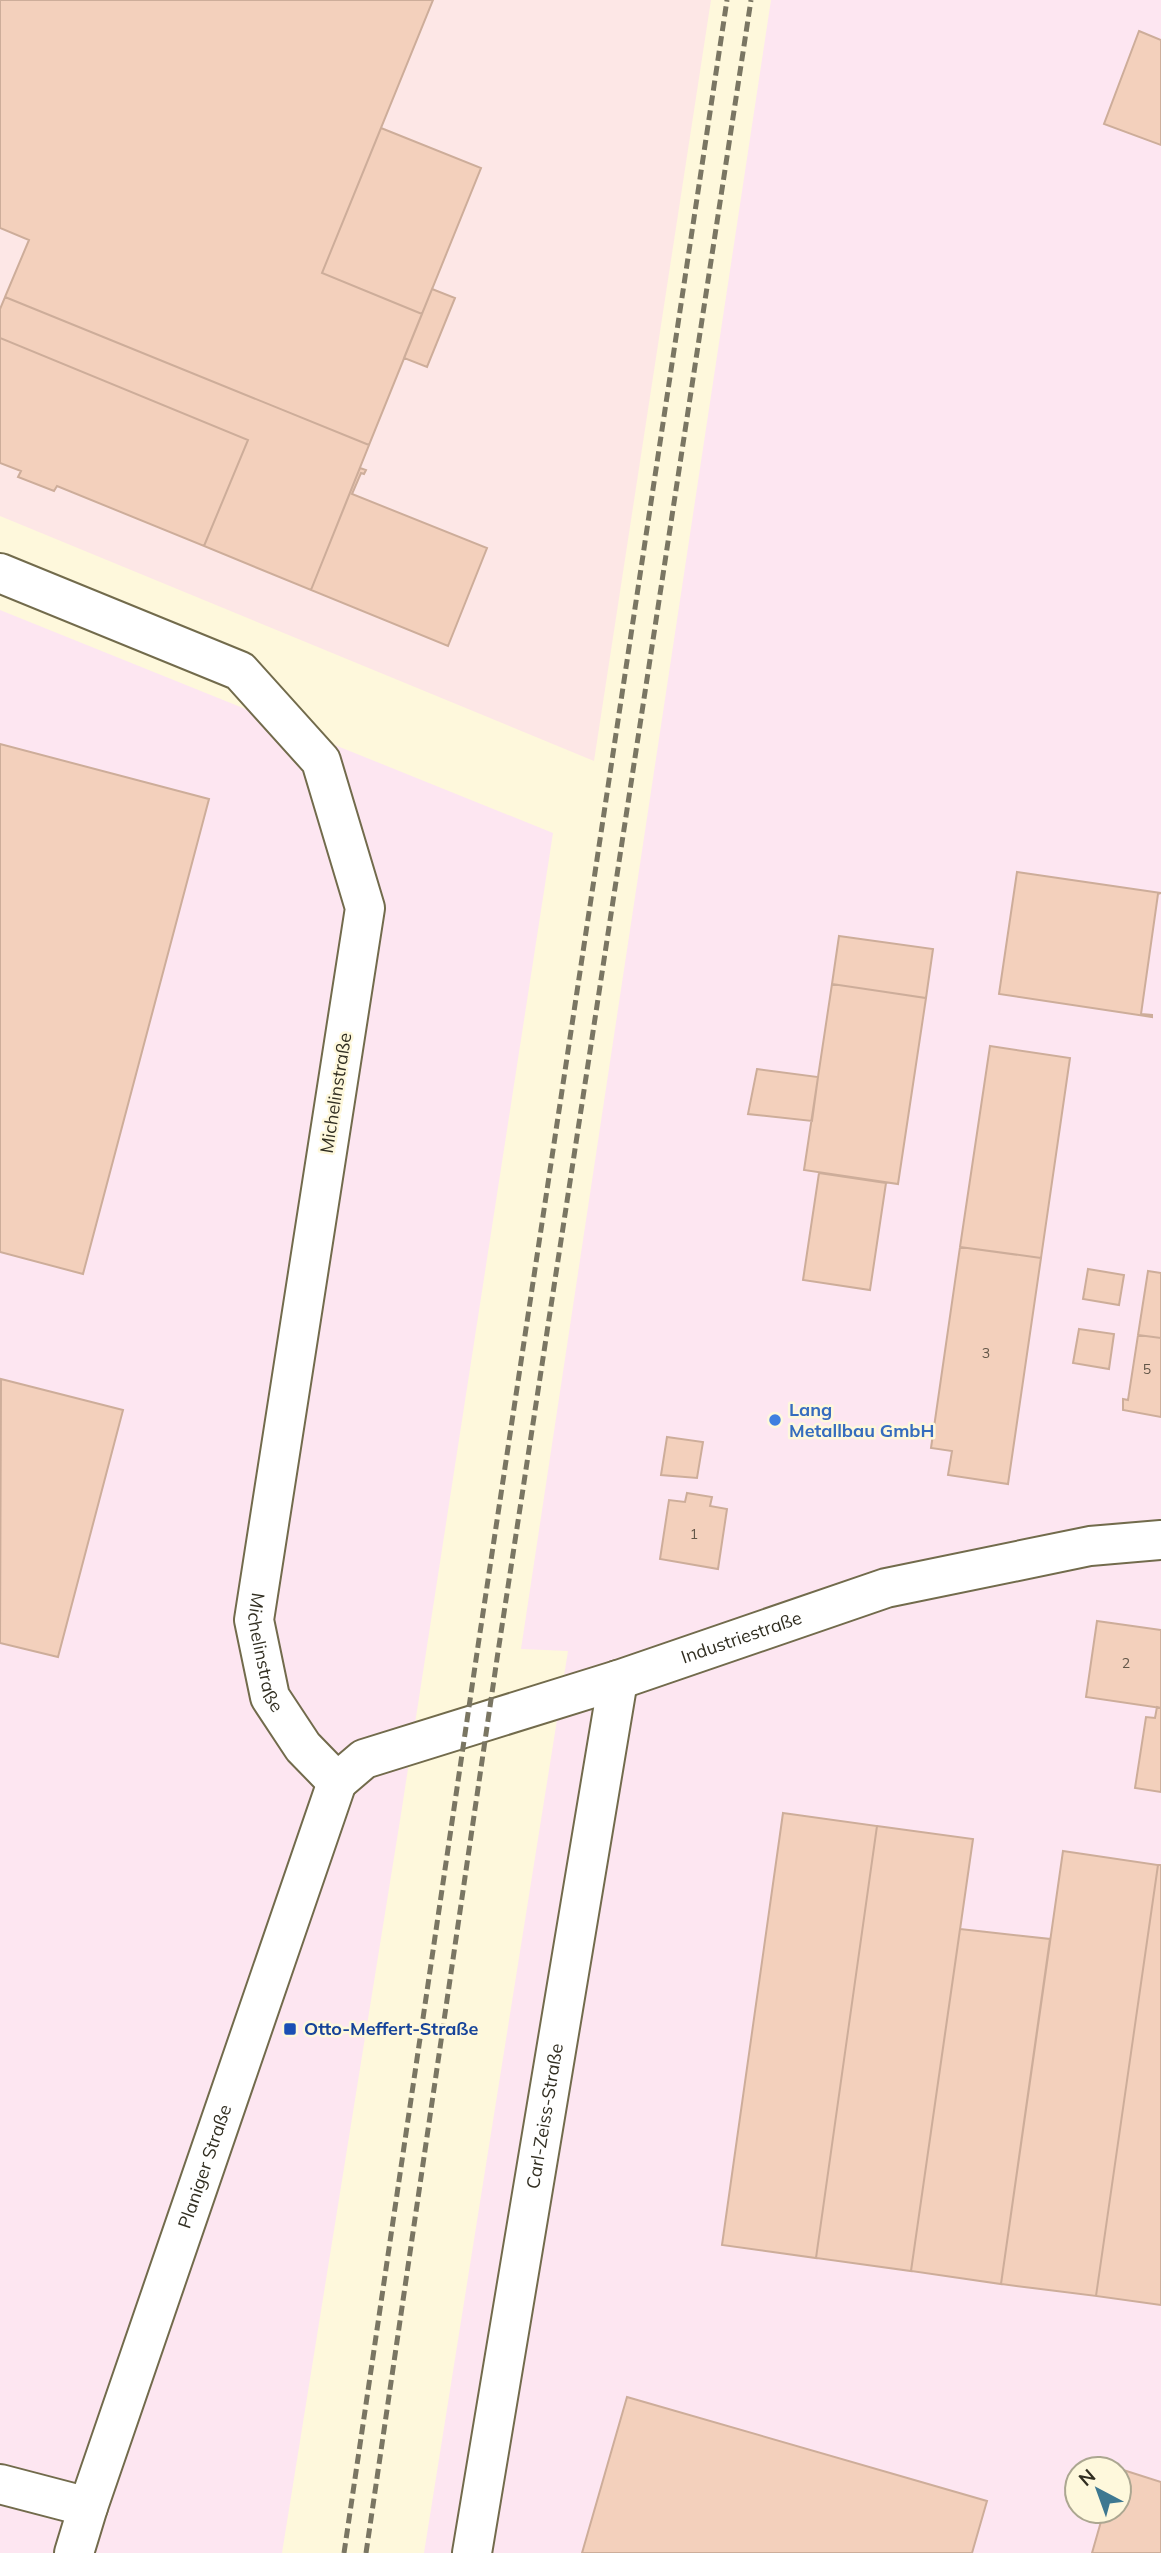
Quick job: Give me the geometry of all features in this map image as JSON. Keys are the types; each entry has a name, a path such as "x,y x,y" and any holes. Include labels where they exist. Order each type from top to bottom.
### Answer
{"street":[{"name":"Michelinstraße","path":"0,573 240,671 321,761 365,908 254,1620 270,1698 303,1747 337,1782"},
{"name":"Industriestraße","path":"337,1782 364,1759 618,1681 886,1588 1090,1546 1161,1540"},
{"name":"Carl-Zeiss-Straße","path":"472,2553 618,1681"},
{"name":"Planiger Straße","path":"74,2553 337,1782"},
{"path":"0,2484 88,2507"}],"shaded area":[{"path":"0,0 711,0 594,761 0,516"},
{"path":"771,0 1161,0 1161,2553 424,2553 568,1651 521,1649"},
{"path":"0,610 553,833 401,1814 282,2553 0,2553"}],"building":[{"path":"0,0 433,0 322,273 422,314 369,445 5,297 29,240 0,228"},
{"path":"1139,31 1161,40 1161,145 1104,124"},
{"path":"381,128 481,168 422,314 322,273"},
{"path":"432,289 455,298 427,367 404,358"},
{"path":"5,297 369,445 311,590 204,546 248,440 0,338 0,309"},
{"path":"0,338 248,440 204,546 57,486 54,491 18,477 21,471 0,463"},
{"path":"360,468 366,470 364,474 361,473 352,494 487,548 448,646 311,590"},
{"path":"0,744 209,799 83,1274 0,1252"},
{"path":"1017,872 1161,893 1158,894 1141,1014 1152,1017 999,994"},
{"path":"839,936 933,949 926,998 832,984"},
{"path":"832,984 926,998 898,1184 804,1170"},
{"path":"990,1046 1070,1058 1041,1258 960,1247"},
{"path":"757,1069 818,1077 812,1121 748,1114"},
{"path":"819,1173 886,1183 870,1290 803,1280"},
{"path":"960,1247 1041,1258 1008,1484 948,1475 952,1451 931,1448"},
{"path":"1088,1269 1124,1275 1119,1305 1083,1299"},
{"path":"1148,1271 1161,1273 1161,1338 1138,1335"},
{"path":"1079,1329 1114,1334 1109,1369 1073,1363"},
{"path":"1138,1335 1161,1338 1161,1417 1123,1410 1123,1399 1128,1400"},
{"path":"1,1379 123,1410 58,1657 0,1643"},
{"path":"667,1437 703,1442 697,1478 661,1475"},
{"path":"687,1493 712,1497 710,1506 727,1509 718,1569 660,1559 669,1500 685,1502"},
{"path":"1097,1621 1161,1630 1161,1708 1086,1697"},
{"path":"1157,1707 1161,1708 1161,1792 1135,1788 1146,1717 1155,1718"},
{"path":"783,1813 877,1826 816,2258 722,2245"},
{"path":"877,1826 973,1839 911,2271 816,2258"},
{"path":"1063,1851 1158,1865 1096,2296 1001,2284"},
{"path":"1158,1865 1161,1865 1161,2305 1096,2296"},
{"path":"960,1929 1050,1939 1001,2284 911,2271"},
{"path":"627,2397 987,2501 972,2553 582,2553"},
{"path":"1133,2473 1161,2482 1161,2553 1092,2553 1100,2525 1133,2525"}],"railway":[{"path":"344,2553 727,0"},
{"path":"366,2553 498,1652 751,0"}],"place":[{"name":"Lang Metallbau GmbH","path":"775,1420"},
{"name":"Otto-Meffert-Straße","path":"290,2029"}]}
